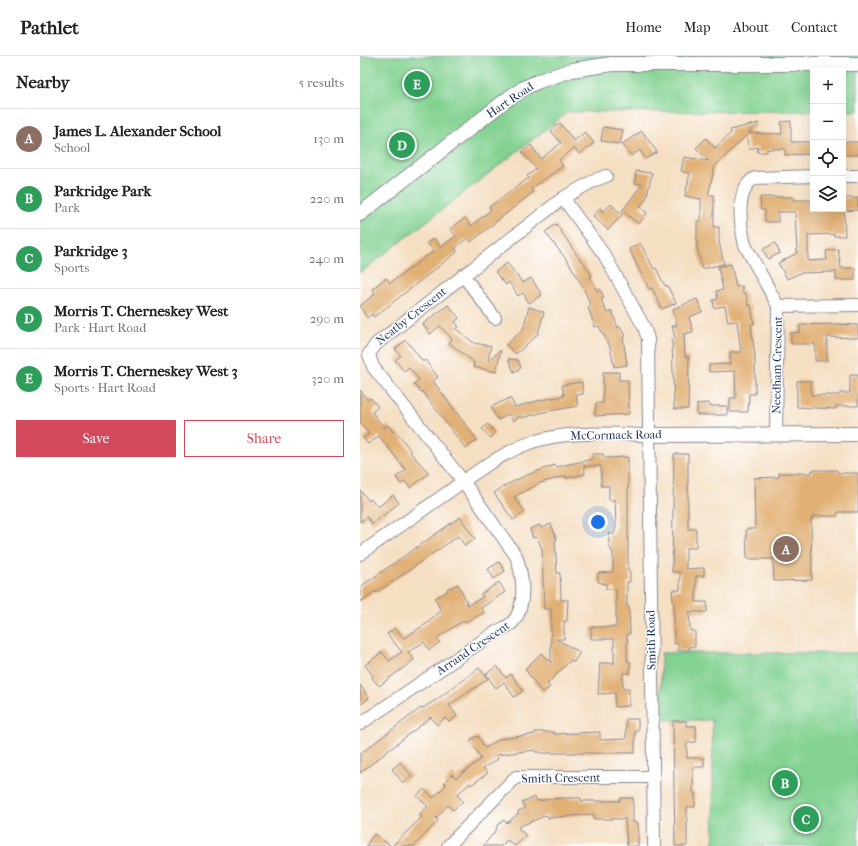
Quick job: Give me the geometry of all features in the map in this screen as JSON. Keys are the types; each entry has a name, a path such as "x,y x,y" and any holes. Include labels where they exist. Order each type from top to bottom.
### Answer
{"street":[{"name":"Hart Road","path":"360,214 510,97 529,86 555,75 572,70 612,64 852,62"},
{"name":"Neatby Crescent","path":"463,481 373,367 370,354 376,344 563,198 595,180 606,176"},
{"name":"Needham Crescent","path":"776,433 778,306 745,245 742,197 748,182 755,178 810,176"},
{"path":"846,176 858,176"},
{"path":"563,198 605,256 647,333 649,346 650,435"},
{"path":"464,275 495,318"},
{"path":"778,306 858,305"},
{"name":"McCormack Road","path":"360,554 463,481 508,452 532,442 557,436 584,434 858,434"},
{"name":"Smith Road","path":"650,435 654,846"},
{"name":"Arrand Crescent","path":"360,724 512,623 521,609 522,585 520,566 516,556 463,481"},
{"name":"Smith Crescent","path":"448,846 516,777 654,777"}],"green space":[{"path":"360,56 858,56 858,111 846,111 846,68 810,68 810,111 568,112 360,273"},
{"path":"661,653 858,653 858,846 714,846 712,720 661,720"}],"building":[{"path":"791,121 791,142 810,142 810,154 785,155 785,149 767,149 767,152 757,152 758,147 749,149 746,136 715,166 708,195 714,195 714,227 719,227 719,242 724,264 702,269 697,247 697,221 701,221 701,199 685,196 690,173 681,171 684,157 709,161 696,148 706,138 715,148 731,133 730,130 759,123 748,133 782,134 781,122"},
{"path":"560,123 574,141 585,132 594,143 579,154 574,148 559,160 563,166 531,189 533,192 471,242 467,238 455,248 457,252 374,317 372,314 367,318 360,306 375,294 372,289 386,278 390,283 434,251 427,243 434,238 441,247 456,236 450,229 465,218 471,226 491,210 489,207 529,178 527,176 536,169 522,152 531,145 541,159 561,143 551,131"},
{"path":"603,127 623,130 620,144 601,141"},
{"path":"642,131 657,152 646,159 640,150 631,156 622,144"},
{"path":"846,142 858,142 858,155 846,155"},
{"path":"636,171 652,173 646,199 640,207 647,213 639,224 622,211 642,184 635,183"},
{"path":"760,197 793,197 793,200 810,200 810,212 844,212 845,236 834,236 834,234 808,235 808,261 827,260 826,251 838,249 841,268 855,268 855,280 836,280 836,272 800,273 787,279 778,263 797,253 795,212 778,212 778,222 765,222 765,210 761,210"},
{"path":"846,198 858,198 858,210 846,211"},
{"path":"611,204 622,215 608,230 593,216 600,208 603,212"},
{"path":"556,224 592,276 590,277 597,291 600,289 604,298 601,299 607,313 612,311 618,328 620,327 625,336 623,337 627,365 614,367 610,347 599,326 595,327 588,307 591,306 583,287 569,263 545,232"},
{"path":"640,243 654,269 656,268 665,286 667,285 676,303 662,309 652,288 649,289 629,249"},
{"path":"775,243 780,253 768,259 763,249"},
{"path":"507,263 523,283 531,278 542,295 529,303 523,293 518,296 509,282 506,285 495,272"},
{"path":"731,264 736,287 742,286 743,294 746,293 748,306 751,305 754,324 751,325 755,357 755,394 749,394 748,412 730,412 730,398 736,398 735,371 709,372 709,365 730,364 730,352 741,352 737,321 728,322 725,306 714,308 713,300 718,299 716,291 723,290 718,267"},
{"path":"697,299 702,312 689,317 693,332 684,334 685,357 689,357 688,409 674,409 672,339 675,338 672,326 677,325 673,309"},
{"path":"448,305 459,318 455,322 459,327 456,329 474,343 491,346 488,361 501,350 496,372 473,367 474,362 449,343 452,339 440,326 430,334 423,324"},
{"path":"529,307 544,312 538,334 516,354 506,345 523,329"},
{"path":"800,325 858,325 858,338 827,337 827,361 815,361 815,344 791,344 791,333 800,332"},
{"path":"406,340 423,362 425,360 438,377 433,381 477,440 466,449 422,391 421,392 414,384 419,380 409,367 404,371 395,360 401,356 395,349"},
{"path":"508,359 518,360 521,368 514,372"},
{"path":"603,372 619,372 619,380 628,380 629,414 595,416 596,403 603,403"},
{"path":"850,375 858,375 858,406 836,406 836,409 797,407 797,381 811,381 811,395 840,395 840,393 850,393"},
{"path":"582,382 583,394 576,395 578,406 544,412 522,418 521,416 513,421 509,414 498,420 491,407 510,398 515,407 564,396 562,385"},
{"path":"360,390 368,400 371,398 378,407 372,412 384,428 388,425 393,432 395,430 411,451 410,452 429,473 410,488 405,481 401,484 396,477 406,470 379,436 368,444 363,438 369,434 360,423"},
{"path":"709,403 709,406 727,406 727,415 697,415 697,404"},
{"path":"488,424 495,433 490,438 482,429"},
{"path":"593,454 603,454 604,458 628,457 628,571 630,571 630,582 627,582 627,606 629,606 630,634 627,634 627,661 630,661 630,673 623,673 623,689 629,689 629,706 615,707 615,693 598,694 600,663 614,663 614,639 591,639 591,627 616,627 616,589 606,589 606,584 598,582 598,573 613,572 613,553 609,546 609,534 614,534 616,526 615,500 609,500 609,486 601,486 601,466 584,466 585,474 566,478 566,476 540,483 514,497 525,512 513,520 494,493 506,485 527,475 555,465 556,467 593,459"},
{"path":"674,454 688,454 688,529 696,529 696,548 686,548 686,569 704,568 704,576 696,576 696,602 707,602 707,612 689,612 690,631 695,631 695,646 689,647 689,650 678,650 678,643 674,644 674,601 672,590 680,590 680,572 672,572"},
{"path":"812,470 837,470 837,473 858,473 858,512 838,512 837,516 813,516 813,519 811,519 812,580 774,581 773,559 747,559 746,529 755,529 754,478 779,477 779,473 812,473"},
{"path":"360,490 369,501 371,499 378,507 393,495 399,503 372,524 367,517 360,522"},
{"path":"460,517 475,539 465,546 458,536 376,593 375,591 360,602 360,587"},
{"path":"551,524 557,540 555,541 557,573 560,573 561,600 568,600 567,621 564,621 564,639 556,639 580,652 574,662 571,660 547,684 550,687 542,693 525,669 541,653 551,663 551,609 544,609 542,549 537,537 533,538 530,529 540,525 542,528"},
{"path":"499,562 505,571 494,579 488,569"},
{"path":"499,582 505,592 481,608 484,613 465,622 464,620 437,638 440,642 429,650 424,642 408,652 414,660 379,686 372,678 373,676 365,665 382,652 389,661 402,652 387,634 395,628 404,638 429,622 428,621 441,611 435,598 448,591 447,589 458,584 468,605 483,597 481,594"},
{"path":"497,666 506,678 511,674 523,691 514,697 504,682 496,688 486,674"},
{"path":"479,668 488,679 449,705 457,716 449,722 445,718 437,725 431,717 360,773 360,754 422,707 423,708 436,700"},
{"path":"360,685 369,698 360,705"},
{"path":"626,719 638,719 638,731 635,731 635,753 540,753 535,752 535,750 496,755 498,759 483,768 488,773 471,785 470,783 457,795 463,801 453,810 448,805 436,818 438,821 414,846 392,846 422,817 419,815 428,806 417,796 424,789 433,798 446,785 444,783 452,774 456,778 481,759 470,740 478,736 485,748 500,739 535,734 535,732 554,732 554,734 600,732 600,740 626,739"},
{"path":"673,721 686,721 686,726 696,726 696,742 687,743 687,758 704,758 704,767 693,767 693,793 695,793 695,807 687,807 687,846 675,846"},
{"path":"400,762 412,776 403,783 392,769"},
{"path":"535,797 537,801 560,798 581,798 581,801 620,801 620,798 633,798 633,823 638,823 638,846 627,846 625,819 594,819 594,814 548,818 547,815 518,827 526,836 515,846 507,840 501,846 483,846 497,829 496,827 504,820 507,823 519,813 518,811 525,808 522,802"},
{"path":"374,834 391,846 366,846"}],"place":[{"name":"Morris T. Cherneskey West 3","path":"417,84"},
{"name":"Morris T. Cherneskey West","path":"402,145"},
{"name":"James L. Alexander School","path":"786,549"},
{"name":"Parkridge Park","path":"785,783"},
{"name":"Parkridge 3","path":"806,819"}]}
